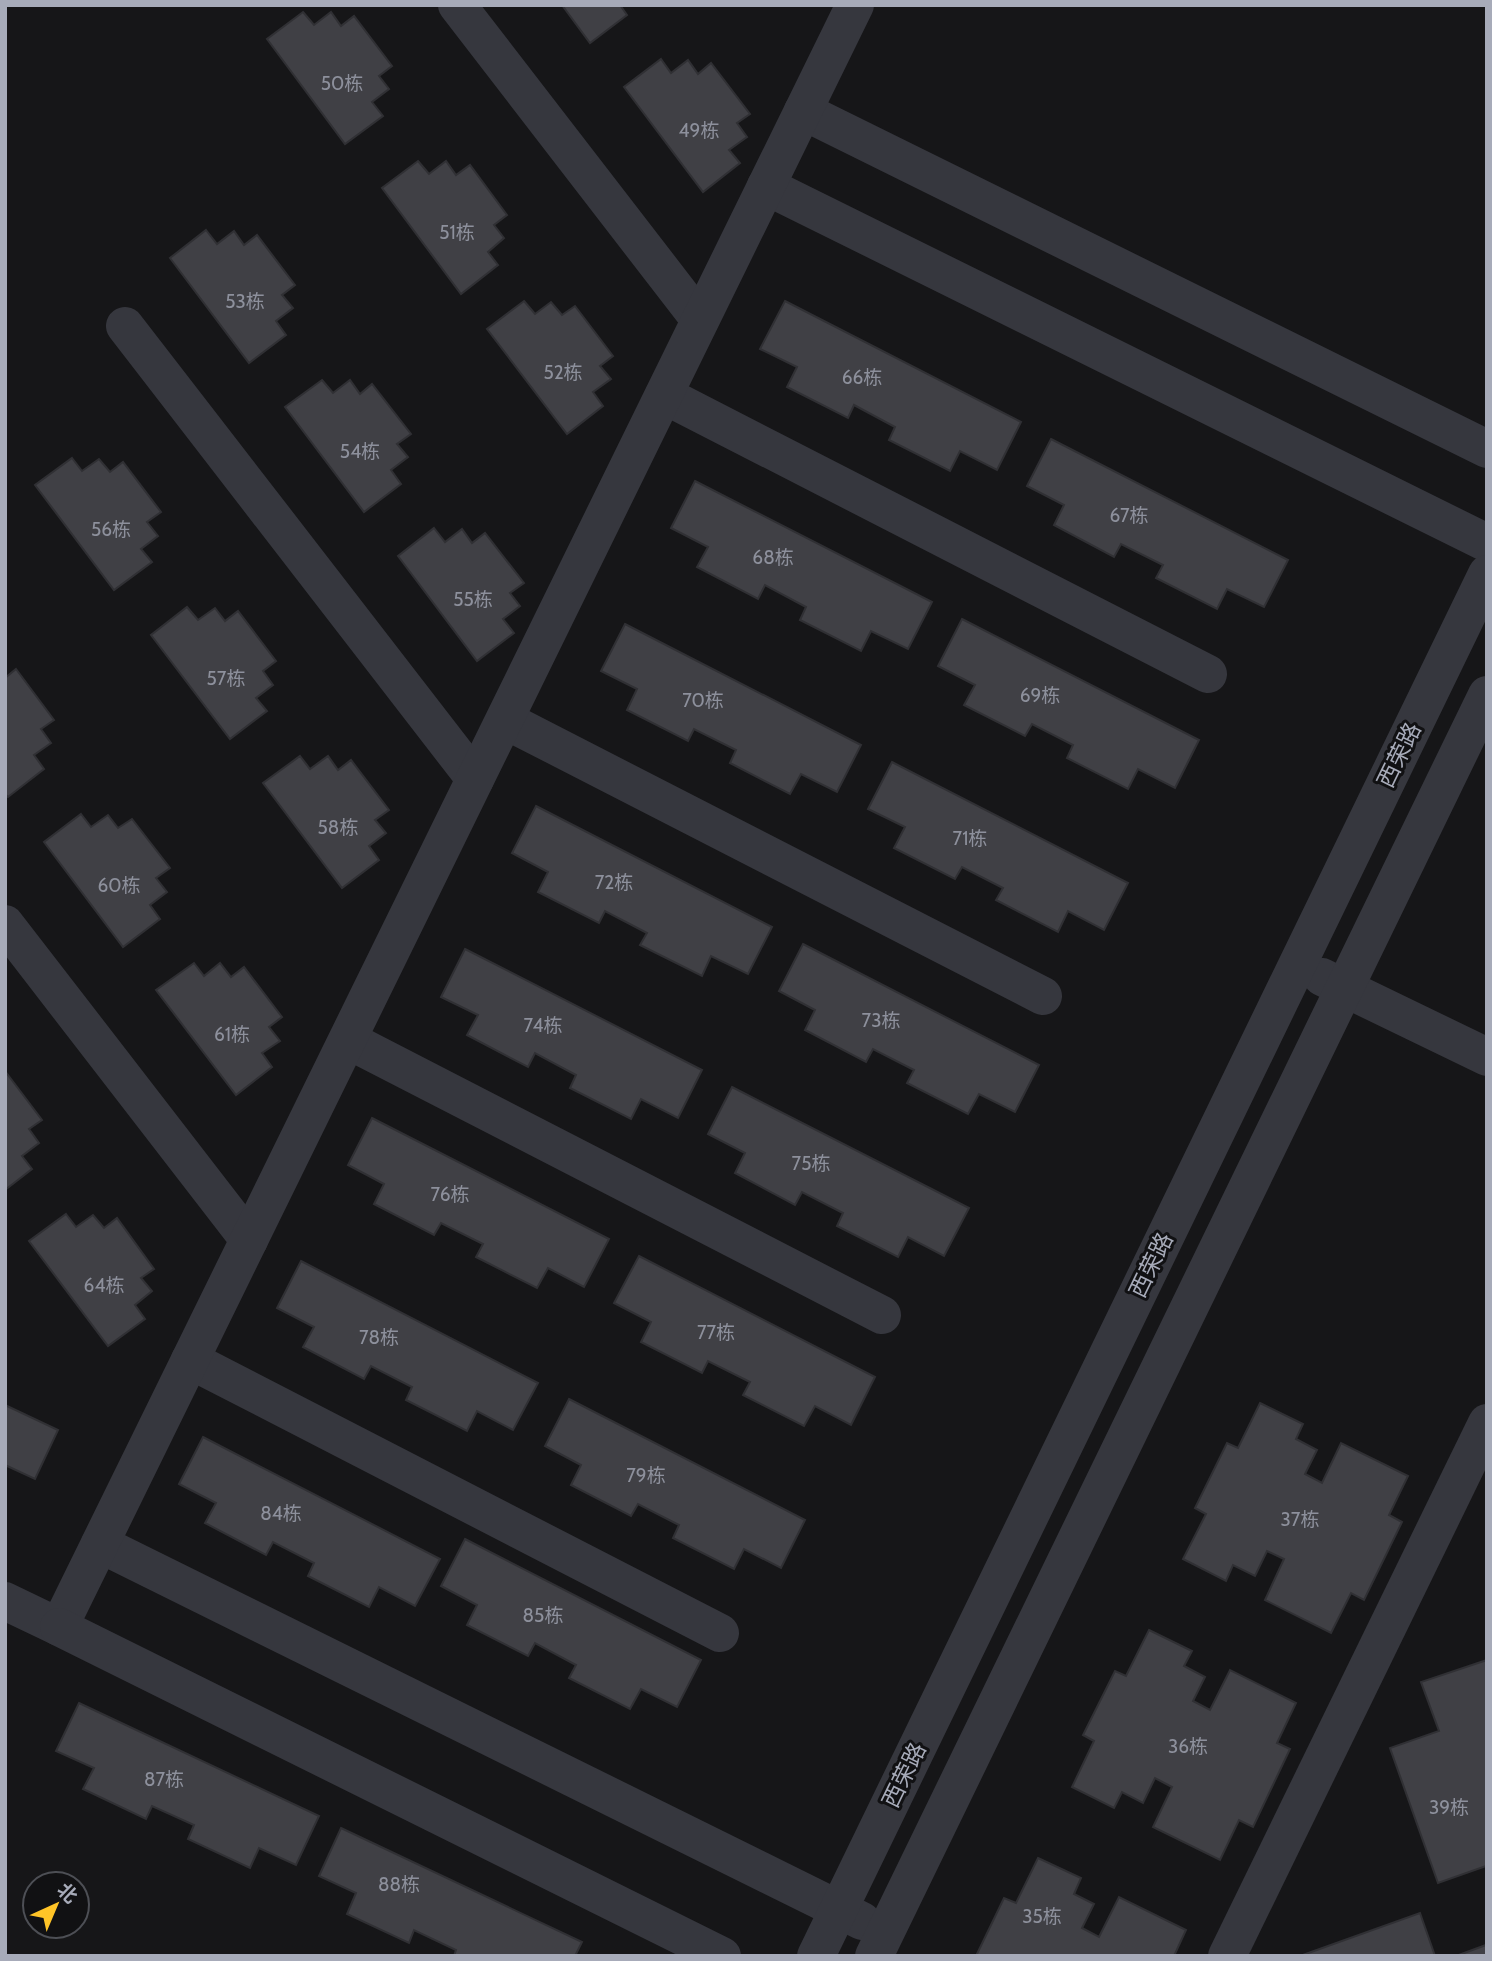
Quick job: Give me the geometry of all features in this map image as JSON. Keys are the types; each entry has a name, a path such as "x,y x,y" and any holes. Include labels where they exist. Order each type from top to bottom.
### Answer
{"street":[{"path":"457,5 700,320"},
{"path":"59,1627 855,5"},
{"path":"803,111 1487,449"},
{"path":"766,186 1487,543"},
{"path":"125,326 475,779"},
{"path":"664,395 1208,674"},
{"name":"西荣路","path":"816,1956 1487,574"},
{"path":"100,1544 839,1909 880,1944 1487,695"},
{"path":"505,719 1043,996"},
{"path":"5,924 249,1240"},
{"path":"1297,964 1487,1058"},
{"path":"348,1040 882,1315"},
{"path":"190,1360 720,1633"},
{"path":"1227,1956 1487,1423"},
{"path":"5,1601 722,1956"}],"building":[{"path":"562,5 620,5 627,15 590,43"},
{"path":"303,12 314,25 331,12 341,26 354,16 392,66 379,76 389,89 372,102 383,116 345,144 267,39"},
{"path":"661,59 671,73 688,60 698,74 711,63 750,114 737,123 747,137 729,150 740,163 703,192 624,87"},
{"path":"418,161 429,174 446,161 456,175 470,165 507,215 494,225 504,238 488,252 498,265 461,294 382,188"},
{"path":"206,230 217,244 234,231 244,245 257,235 295,285 282,295 293,308 276,321 286,335 249,363 170,258"},
{"path":"524,301 535,314 551,302 562,315 575,306 613,356 600,366 611,379 593,392 603,406 567,434 487,329"},
{"path":"785,301 1021,422 997,470 960,451 950,471 889,440 895,427 854,405 848,418 787,387 797,367 760,349"},
{"path":"322,380 333,393 350,380 360,394 372,384 411,434 397,444 408,457 391,470 401,484 364,512 285,407"},
{"path":"1051,439 1288,560 1264,607 1227,589 1217,609 1156,578 1163,565 1121,544 1114,557 1054,525 1064,505 1027,486"},
{"path":"72,458 82,471 99,459 110,472 123,462 161,512 147,522 158,536 141,549 152,562 114,590 35,485"},
{"path":"695,481 932,602 908,649 871,631 861,651 800,620 806,607 765,585 758,599 697,567 708,547 671,528"},
{"path":"434,528 445,542 462,529 472,543 485,533 524,583 510,593 520,606 503,619 514,633 477,661 398,556"},
{"path":"187,607 198,620 215,608 225,621 238,611 276,661 263,671 273,685 256,698 267,711 230,739 151,635"},
{"path":"962,619 1199,740 1175,788 1138,769 1128,789 1067,758 1073,745 1032,724 1025,736 964,705 975,685 938,666"},
{"path":"625,624 861,745 837,792 801,774 790,794 730,763 736,750 694,729 688,741 627,710 637,689 601,671"},
{"path":"16,669 54,720 41,729 51,743 34,755 44,769 8,797 5,794 5,678"},
{"path":"300,756 310,769 328,756 338,770 351,760 389,810 375,820 386,833 369,846 379,860 342,888 263,783"},
{"path":"892,762 1128,883 1104,930 1068,911 1058,932 996,900 1003,888 962,867 955,879 894,848 905,827 868,809"},
{"path":"536,806 772,927 748,974 711,956 702,976 640,945 647,933 605,911 599,923 538,892 548,872 512,853"},
{"path":"81,814 91,827 108,815 118,828 132,819 170,868 156,878 167,892 150,905 160,919 123,947 44,842"},
{"path":"803,944 1039,1065 1015,1112 979,1094 968,1114 907,1083 914,1070 873,1049 866,1062 805,1030 815,1010 779,991"},
{"path":"465,949 702,1070 678,1118 641,1099 631,1119 570,1088 576,1075 535,1053 528,1067 467,1035 478,1015 441,997"},
{"path":"194,963 204,976 220,963 231,977 244,967 282,1017 269,1027 280,1041 262,1053 272,1067 236,1095 156,990"},
{"path":"5,1071 42,1120 29,1129 39,1143 22,1156 32,1169 5,1190"},
{"path":"732,1087 969,1208 944,1256 908,1237 898,1257 837,1226 843,1213 802,1192 795,1205 735,1173 745,1153 708,1134"},
{"path":"372,1118 609,1239 584,1287 548,1268 537,1288 476,1257 483,1244 441,1223 434,1235 374,1204 384,1184 348,1165"},
{"path":"66,1214 76,1227 93,1215 104,1228 117,1218 154,1269 141,1278 152,1291 135,1305 145,1319 108,1346 29,1241"},
{"path":"639,1256 875,1377 851,1425 815,1406 804,1426 743,1395 750,1382 708,1361 702,1373 641,1342 651,1322 614,1303"},
{"path":"301,1261 538,1383 513,1430 477,1411 467,1431 406,1400 412,1387 371,1366 364,1379 303,1347 314,1327 277,1308"},
{"path":"569,1399 805,1520 781,1568 744,1549 734,1569 673,1538 679,1525 638,1504 631,1516 571,1485 581,1465 545,1446"},
{"path":"1260,1403 1303,1424 1296,1439 1317,1450 1305,1474 1322,1483 1341,1443 1408,1476 1389,1515 1402,1522 1364,1600 1351,1593 1331,1633 1265,1600 1284,1559 1267,1551 1255,1576 1233,1565 1226,1581 1183,1559 1206,1514 1195,1508 1227,1443 1238,1448"},
{"path":"5,1405 58,1430 35,1479 5,1465"},
{"path":"203,1437 440,1559 415,1606 379,1587 369,1607 308,1576 314,1563 273,1542 266,1555 205,1523 216,1503 179,1484"},
{"path":"465,1539 701,1660 677,1707 641,1689 630,1709 569,1678 576,1665 535,1643 528,1656 467,1625 477,1605 441,1586"},
{"path":"1149,1630 1192,1651 1184,1666 1205,1677 1193,1701 1210,1710 1230,1670 1296,1703 1277,1743 1290,1749 1253,1827 1239,1820 1220,1860 1153,1827 1172,1787 1155,1778 1143,1803 1122,1792 1114,1808 1072,1787 1094,1741 1083,1735 1115,1671 1126,1676"},
{"path":"1487,1660 1487,1868 1486,1866 1438,1883 1390,1748 1439,1731 1421,1682"},
{"path":"79,1703 319,1816 296,1865 259,1848 250,1868 188,1839 194,1825 152,1806 146,1819 83,1789 94,1768 56,1751"},
{"path":"341,1828 582,1942 575,1956 454,1956 456,1950 414,1930 409,1943 347,1914 356,1893 319,1876"},
{"path":"1038,1858 1081,1878 1074,1894 1094,1904 1082,1928 1099,1937 1119,1897 1186,1930 1174,1956 976,1956 1004,1898 1016,1903"},
{"path":"1420,1913 1435,1956 1300,1956"},
{"path":"1486,1945 1487,1956 1456,1956"}]}
